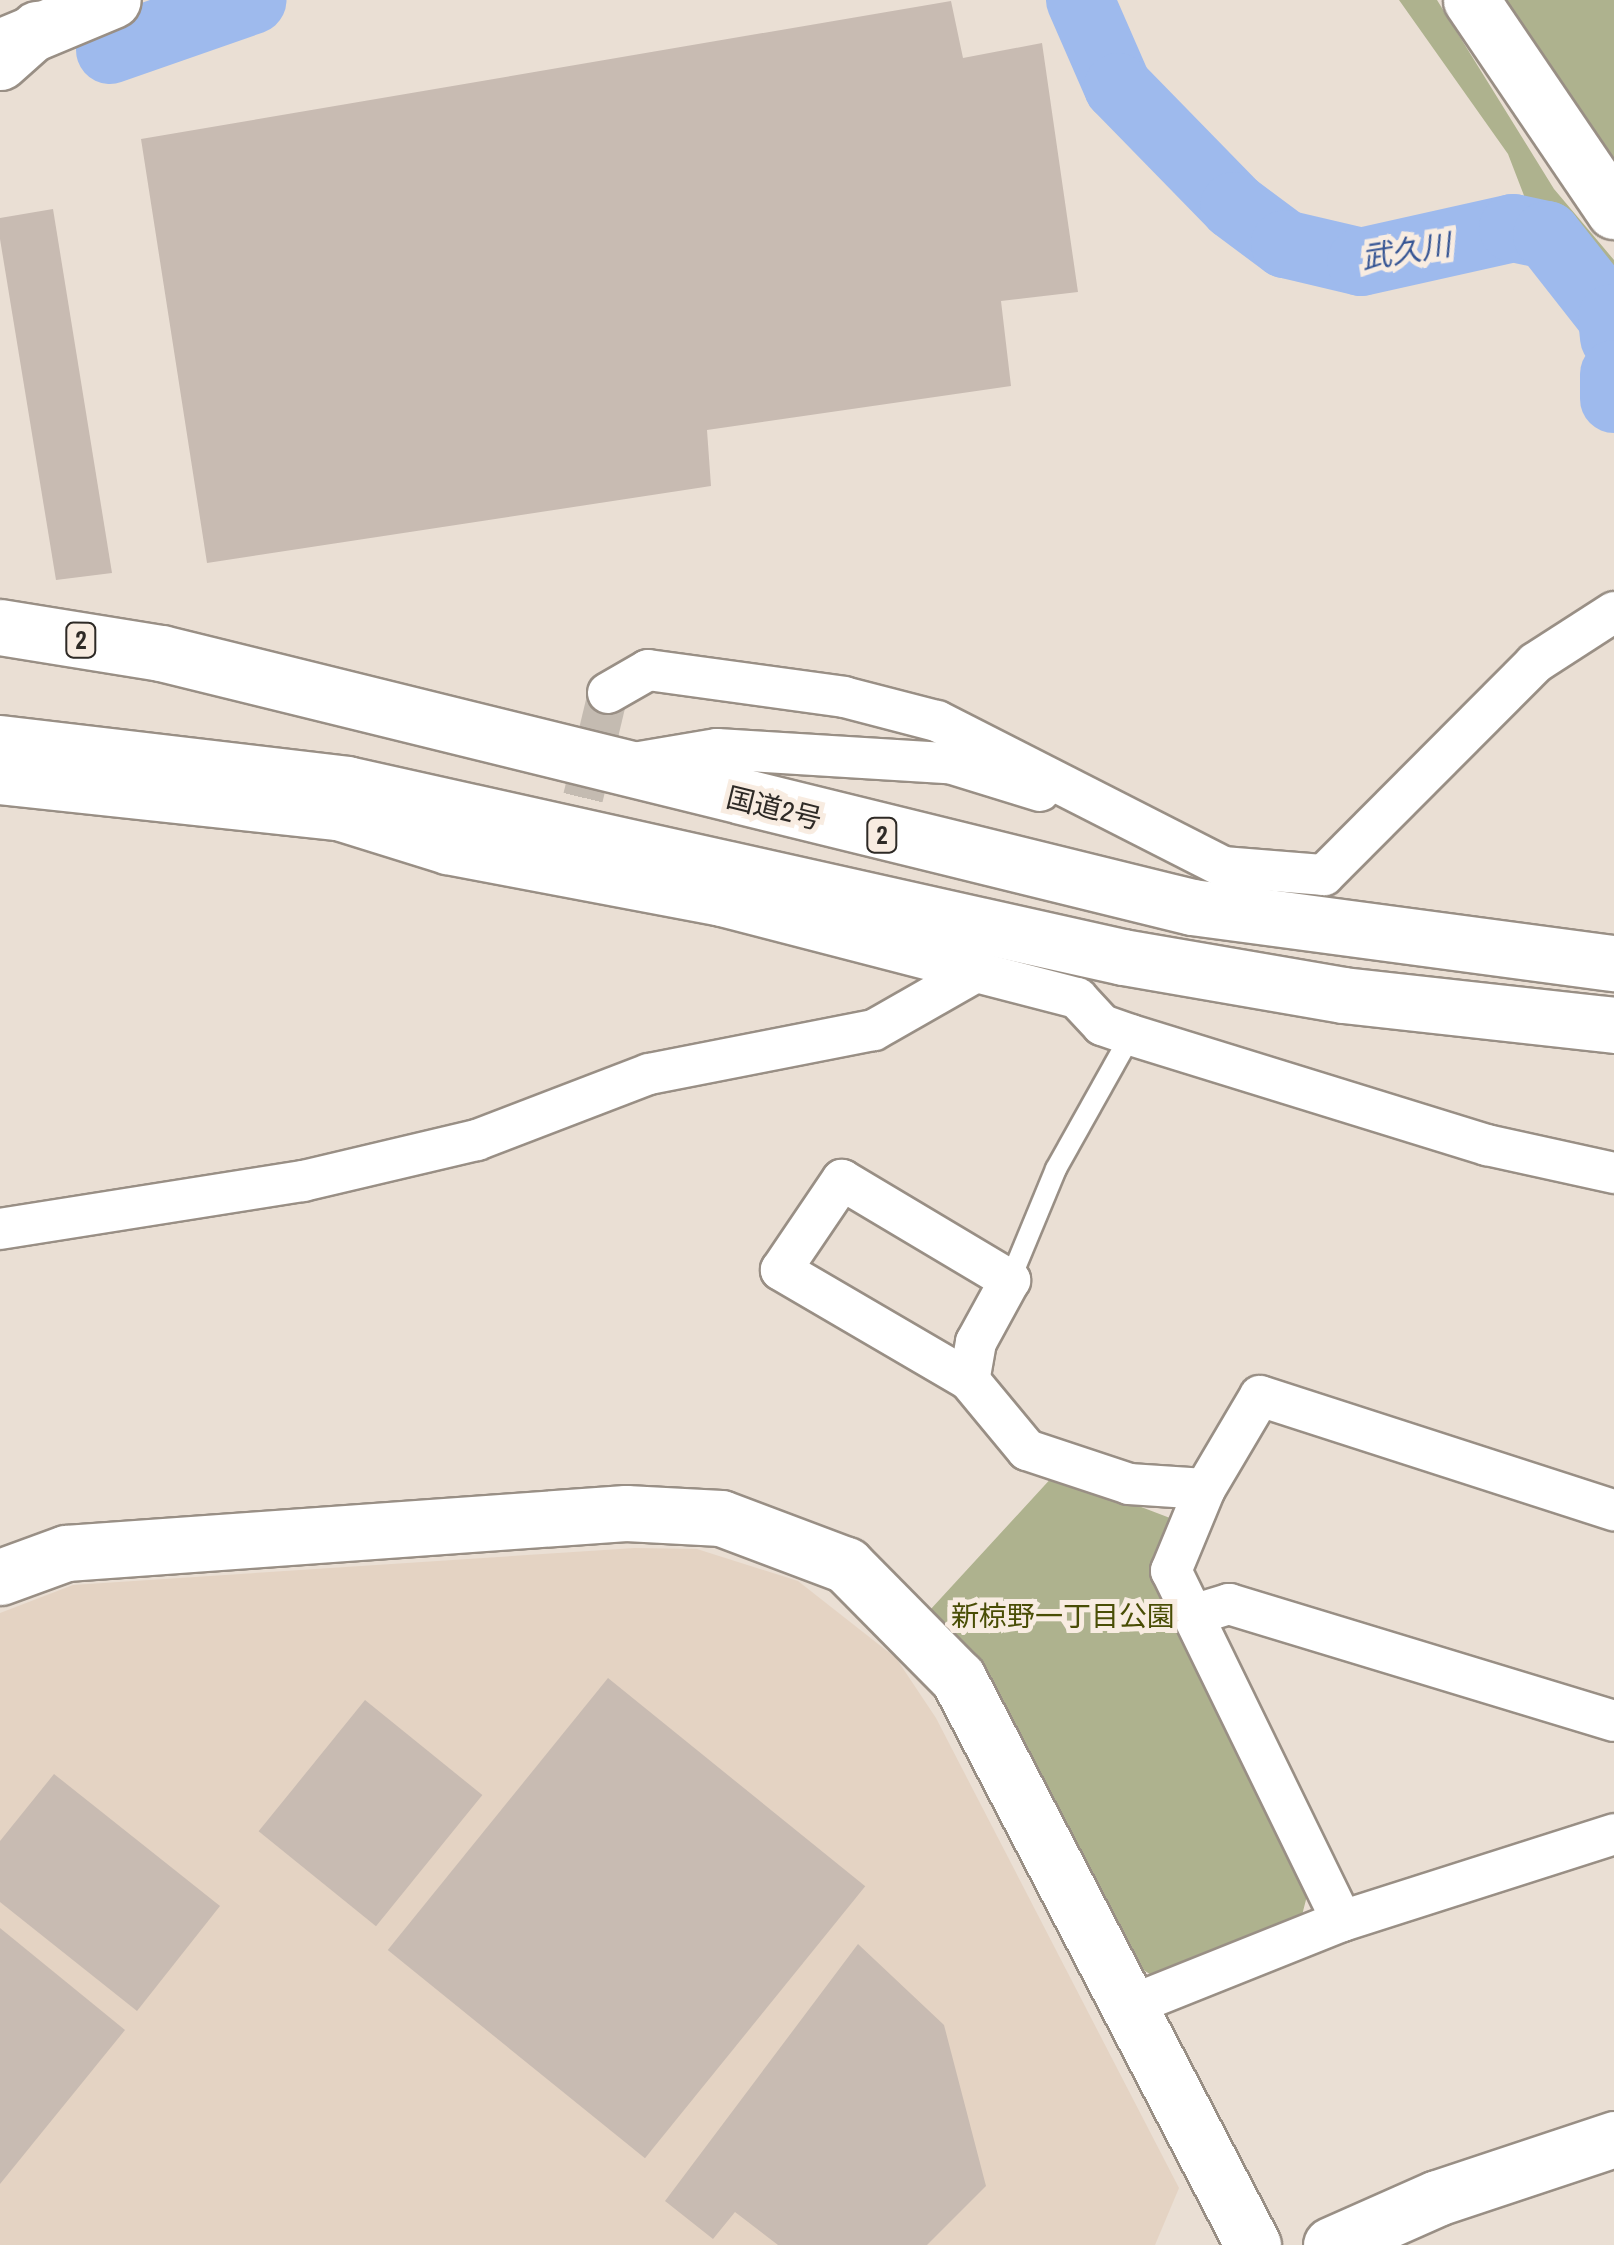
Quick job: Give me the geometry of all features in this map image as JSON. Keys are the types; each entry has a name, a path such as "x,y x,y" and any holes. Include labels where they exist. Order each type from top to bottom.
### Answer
{"main road":[{"path":"12,30 114,0"},
{"path":"1471,0 1614,211"},
{"path":"0,588 161,654"},
{"name":"国道2号","path":"0,628 161,654 1192,908 1614,963"},
{"path":"0,742 347,784 1123,956 1343,995 1614,1025"},
{"path":"0,1577 66,1553 626,1513 766,1529 846,1565 958,1678 1252,2245"},
{"path":"1331,2245 1436,2198 1614,2138"}],"street":[{"path":"608,693 648,670 844,697 937,720 1100,810 1224,867 1324,876 1535,663 1614,612"},
{"path":"610,767 717,749 949,763 1100,810"},
{"path":"0,784 338,820 447,854 566,865 1078,998 1102,1025 1131,1036 1487,1144 1614,1172"},
{"path":"0,1229 303,1181 477,1140 650,1074 874,1030 974,972"},
{"path":"969,1380 976,1342 1010,1280 842,1180 781,1270 969,1380 1026,1450 1128,1484 1205,1489"},
{"path":"1342,1920 1171,1571 1205,1489 1260,1396 1614,1510"},
{"path":"1192,1615 1229,1604 1614,1721"},
{"path":"1126,2007 1342,1920 1614,1834"}],"lane":[{"path":"1010,1280 1056,1169 1131,1036"}],"shaded area":[{"path":"635,1548 697,1549 798,1581 896,1658 936,1718 1179,2188 1155,2245 0,2245 0,1613 73,1585"}],"green space":[{"path":"1399,0 1437,0 1554,189 1614,260 1614,330 1540,237 1508,154"},
{"path":"1495,0 1614,0 1614,181"},
{"name":"新椋野一丁目公園","path":"1055,1474 1170,1518 1156,1580 1308,1892 1301,1919 1161,1981 1129,1961 973,1660 930,1610"}],"building":[{"path":"951,1 963,58 1042,43 1078,292 1001,301 1011,386 707,430 711,486 207,563 141,139"},
{"path":"53,209 112,573 56,580 0,239 0,218"},
{"path":"608,1678 865,1886 645,2158 388,1950"},
{"path":"365,1700 482,1795 376,1926 259,1831"},
{"path":"54,1774 220,1906 137,2011 0,1902 0,1841"},
{"path":"0,1928 125,2030 0,2184"},
{"path":"858,1944 944,2025 986,2186 927,2245 778,2245 735,2212 713,2239 665,2201"}],"waterway":[{"name":"武久川","path":"110,50 253,0"},
{"name":"武久川","path":"1080,0 1118,87 1234,206 1285,244 1361,262 1513,228 1547,235 1612,318 1614,338"},
{"name":"武久川","path":"1614,374 1614,399"}],"tunnel":[{"path":"569,856 608,693"}]}
